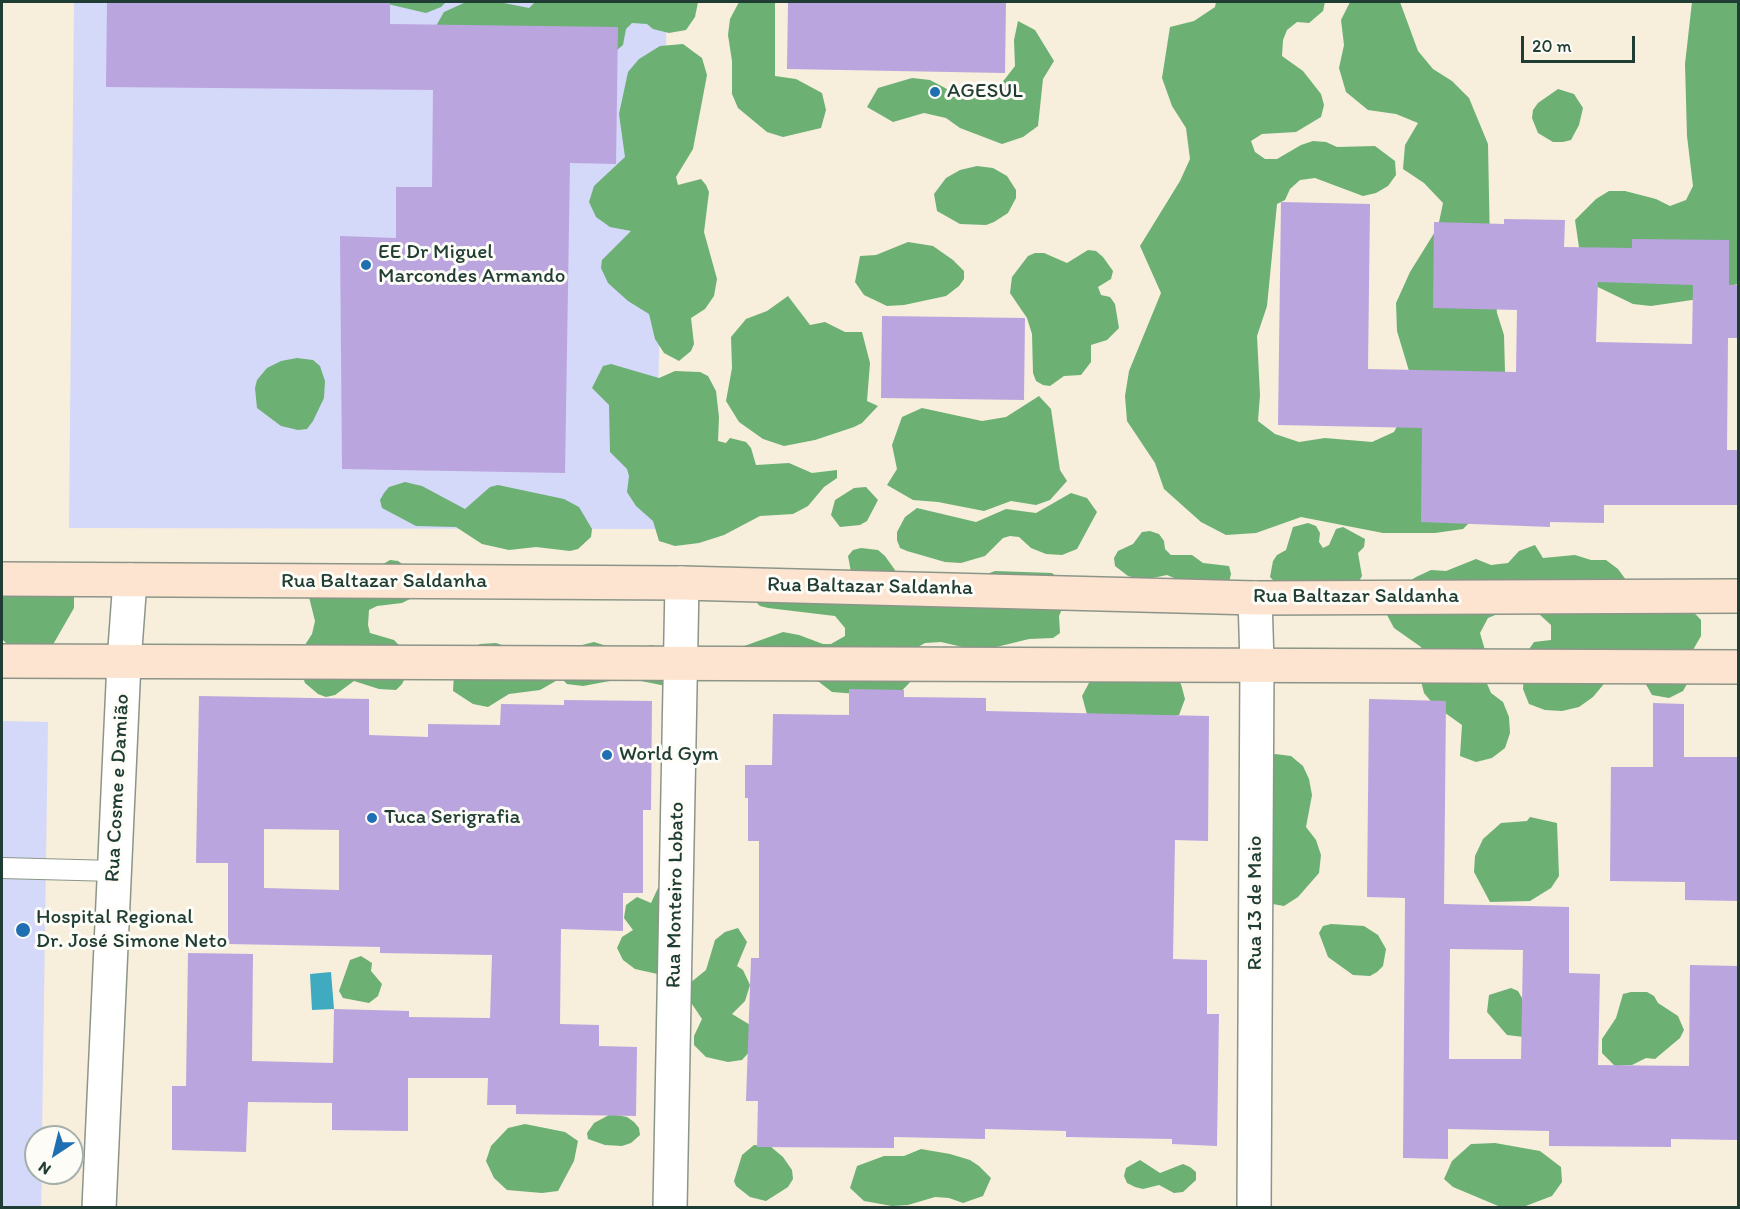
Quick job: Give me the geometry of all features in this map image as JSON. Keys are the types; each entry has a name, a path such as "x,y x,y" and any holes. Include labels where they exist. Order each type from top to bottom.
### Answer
{"main road":[{"name":"Rua Baltazar Saldanha","path":"2,579 682,583 1255,598 1738,596"},
{"path":"2,661 681,662 737,665 1257,663 1738,667"}],"street":[{"name":"Rua Cosme e Damião","path":"99,1208 123,662 130,580"},
{"name":"Rua Monteiro Lobato","path":"670,1208 682,583"},
{"name":"Rua 13 de Maio","path":"1254,1208 1257,663 1255,598"}],"lane":[{"path":"2,868 114,871"}],"shaded area":[{"name":"EE Dr Miguel Marcondes Armando","path":"74,2 667,2 655,529 69,528"},
{"name":"Hospital Regional Dr. José Simone Neto","path":"2,721 48,722 42,1125 24,1125 24,1185 42,1185 41,1207 2,1208"}],"green space":[{"path":"379,2 446,2 441,7 426,13"},
{"path":"466,2 499,2 529,8 535,2 698,2 695,17 686,30 669,33 653,29 647,24 632,23 626,29 623,45 617,50 436,26 444,12"},
{"path":"739,2 775,2 775,76 796,79 822,93 826,110 821,128 783,137 767,132 738,108 732,94 732,61 728,35 730,19"},
{"path":"1216,2 1325,2 1323,11 1309,23 1297,22 1287,30 1283,40 1282,56 1303,71 1321,94 1324,105 1321,117 1296,132 1262,134 1251,141 1255,152 1265,159 1277,159 1313,141 1326,142 1337,147 1375,146 1395,161 1396,175 1388,186 1376,193 1363,196 1315,178 1300,180 1290,189 1285,200 1277,204 1267,306 1257,336 1260,395 1258,421 1275,434 1299,442 1325,438 1372,442 1394,432 1407,408 1412,381 1397,331 1396,303 1410,272 1438,227 1443,203 1424,183 1403,169 1405,145 1418,123 1396,114 1368,110 1346,92 1339,68 1344,45 1341,20 1350,2 1400,2 1418,51 1433,69 1452,81 1469,98 1488,144 1490,247 1497,313 1504,335 1505,372 1483,509 1463,529 1435,533 1383,533 1301,517 1256,533 1226,535 1201,522 1164,489 1155,463 1127,421 1125,396 1129,371 1161,293 1140,246 1180,181 1190,159 1186,128 1172,106 1162,78 1170,27 1194,21 1215,7"},
{"path":"1692,2 1738,2 1738,284 1699,299 1651,306 1633,304 1571,274 1580,254 1575,220 1596,199 1609,191 1625,191 1656,199 1670,206 1686,200 1693,186 1687,136 1685,64"},
{"path":"1018,21 1035,30 1054,61 1043,79 1038,126 1023,137 1002,144 960,128 946,118 924,113 893,122 867,107 878,88 912,78 930,80 947,89 979,94 994,93 1015,66 1014,40"},
{"path":"683,44 702,58 707,75 693,149 676,177 678,185 701,179 709,192 704,232 717,279 714,296 705,309 691,318 694,344 691,351 679,361 664,353 655,339 649,314 628,301 608,283 601,268 602,260 631,231 610,227 596,217 589,202 594,186 625,157 619,114 628,72 639,59 660,46"},
{"path":"1558,89 1574,94 1583,108 1579,125 1571,140 1553,142 1538,133 1532,118 1533,110 1538,103"},
{"path":"977,166 993,168 1007,176 1016,190 1016,198 1008,213 994,222 986,225 960,224 937,211 934,194 946,178 960,170"},
{"path":"908,242 933,246 953,260 964,271 964,279 959,286 946,296 904,305 887,306 864,295 855,282 860,256 876,255"},
{"path":"1088,250 1096,251 1113,271 1111,279 1098,287 1101,295 1110,297 1115,304 1119,328 1107,340 1091,345 1091,362 1081,375 1064,376 1050,386 1043,385 1036,381 1033,373 1032,334 1027,318 1010,293 1012,277 1028,256 1035,253 1044,253 1067,263"},
{"path":"788,296 810,325 825,322 845,332 862,332 870,363 867,401 878,406 862,423 854,427 815,440 784,446 763,439 739,422 726,401 732,368 731,337 746,319 767,311"},
{"path":"297,358 313,360 320,366 325,381 324,398 313,421 307,429 298,430 281,426 257,408 255,388 257,380 267,368 281,361"},
{"path":"611,364 659,378 675,371 700,372 708,376 716,391 719,417 718,441 726,443 730,438 746,442 751,448 756,465 789,463 812,473 837,470 837,478 824,487 808,506 793,514 760,516 724,535 699,543 675,546 659,541 653,521 636,506 627,492 629,476 627,469 610,452 609,405 592,388 603,366"},
{"path":"1039,396 1051,409 1060,470 1067,481 1050,500 1036,505 1011,501 984,511 938,502 913,500 887,485 897,469 892,445 902,417 922,408 982,421 1006,417"},
{"path":"405,482 422,486 465,509 490,487 498,485 564,499 579,507 592,529 591,537 578,549 570,551 536,547 509,550 482,544 456,527 416,526 382,508 380,500 389,487"},
{"path":"866,487 878,500 867,521 860,525 840,527 831,515 835,500 854,488"},
{"path":"1071,493 1087,498 1097,512 1077,549 1062,555 1046,554 1031,548 1019,537 1010,536 1003,538 985,556 961,563 945,562 900,548 897,540 897,532 905,517 917,508 976,522 1006,509 1036,513"},
{"path":"1308,523 1316,526 1320,533 1319,542 1323,548 1329,545 1336,529 1343,527 1365,539 1364,547 1358,553 1362,576 1358,583 1316,580 1301,587 1276,583 1270,577 1273,561 1277,555 1286,550 1293,527"},
{"path":"1150,531 1159,534 1164,541 1165,549 1171,555 1192,555 1203,563 1229,566 1231,574 1229,582 1181,581 1167,575 1143,580 1128,576 1115,566 1114,558 1118,551 1133,544 1142,532"},
{"path":"1535,545 1543,558 1575,555 1591,560 1606,560 1618,569 1637,595 1680,598 1701,620 1701,636 1686,662 1691,677 1683,691 1669,698 1652,695 1644,681 1610,669 1603,685 1593,697 1579,707 1562,711 1545,710 1529,704 1523,689 1525,655 1534,642 1551,640 1551,625 1539,614 1523,608 1505,611 1488,618 1480,633 1489,664 1485,679 1491,693 1503,702 1509,717 1510,733 1505,748 1492,758 1476,762 1460,756 1462,725 1434,705 1424,693 1420,677 1427,663 1421,647 1394,628 1386,613 1402,586 1431,570 1446,571 1476,559 1491,565 1508,563 1519,551"},
{"path":"861,548 878,550 885,556 895,570 895,578 965,582 995,571 1052,573 1058,578 1062,609 1059,616 1060,633 1053,638 1029,639 980,651 941,642 925,643 918,647 913,679 896,697 832,692 819,682 736,649 783,632 823,644 831,644 845,636 845,628 835,616 768,608 760,606 755,601 851,572 848,556 853,550"},
{"path":"390,560 398,561 411,570 415,593 402,603 377,606 369,610 368,625 370,633 394,640 406,652 406,676 402,684 396,690 379,689 354,681 335,695 326,697 318,694 305,683 302,674 303,648 312,634 315,621 309,597 368,573"},
{"path":"2,582 74,595 74,608 51,648 12,649 2,639"},
{"path":"594,642 610,647 637,648 652,645 668,650 666,686 626,678 583,686 567,684 561,678 540,690 509,694 488,707 473,704 453,691 454,674 472,648 480,644 496,643 505,646 527,661 556,657 578,646"},
{"path":"1097,668 1170,671 1181,684 1185,699 1179,715 1091,729 1082,696"},
{"path":"1275,754 1291,756 1303,766 1309,779 1312,795 1306,827 1316,840 1321,855 1319,873 1298,897 1284,906 1267,903 1260,764"},
{"path":"1530,817 1557,823 1559,876 1551,888 1530,901 1490,902 1474,872 1475,856 1483,839 1501,823 1527,821"},
{"path":"658,888 662,889 662,975 635,969 623,960 617,948 622,937 633,930 624,918 626,905 637,897 651,903"},
{"path":"1331,924 1364,926 1378,935 1386,949 1383,966 1370,976 1353,975 1328,957 1319,933 1323,926"},
{"path":"738,928 747,942 737,966 743,970 750,985 745,1001 732,1014 752,1026 750,1051 742,1060 728,1062 706,1057 694,1045 694,1036 702,1019 690,1001 690,983 706,970 715,940 725,932"},
{"path":"361,956 372,963 371,971 382,984 378,996 369,1003 343,998 339,991 350,960"},
{"path":"1511,988 1518,991 1522,998 1524,1037 1507,1035 1487,1012 1489,995"},
{"path":"1647,992 1654,996 1658,1003 1678,1016 1684,1030 1680,1038 1655,1059 1646,1058 1632,1065 1615,1066 1602,1053 1602,1039 1616,1018 1623,994"},
{"path":"611,1114 627,1117 634,1122 639,1128 640,1135 631,1143 622,1146 605,1145 588,1139 587,1133 594,1123"},
{"path":"525,1124 565,1132 578,1141 574,1161 558,1191 542,1193 507,1190 494,1178 486,1161 491,1146 508,1128"},
{"path":"1495,1143 1540,1151 1561,1167 1562,1182 1552,1196 1523,1207 1503,1208 1453,1187 1444,1179 1452,1161 1471,1144"},
{"path":"754,1145 770,1146 783,1157 792,1170 793,1179 788,1187 766,1201 750,1197 736,1186 734,1181 742,1155"},
{"path":"921,1149 950,1154 970,1160 979,1166 991,1178 983,1196 963,1203 949,1198 935,1197 908,1205 892,1206 864,1201 850,1188 857,1166 884,1156 904,1156"},
{"path":"1140,1160 1160,1173 1183,1164 1196,1172 1196,1180 1183,1192 1174,1193 1159,1185 1143,1189 1135,1187 1127,1183 1124,1176 1126,1168"}],"water":[{"path":"331,972 334,1009 312,1010 310,974"}],"building":[{"path":"107,2 390,2 390,24 618,27 616,164 570,163 565,473 342,469 340,236 396,238 396,187 432,187 433,90 106,87"},
{"path":"788,2 1006,2 1005,73 787,69"},
{"path":"1281,202 1370,204 1368,369 1516,372 1517,310 1433,308 1434,222 1504,224 1504,219 1565,220 1564,247 1632,248 1632,239 1729,240 1729,285 1738,285 1738,338 1728,338 1727,450 1738,450 1738,505 1604,505 1604,523 1550,522 1550,527 1421,522 1422,428 1278,425","holes":["1598,282 1693,285 1692,344 1596,342"]},
{"path":"882,316 1025,318 1024,400 881,398"},
{"path":"849,689 904,690 904,697 986,698 986,711 1209,716 1208,841 1175,840 1173,959 1207,960 1207,1014 1219,1014 1217,1146 1172,1144 1172,1139 1066,1137 1066,1131 985,1129 985,1139 894,1137 894,1148 757,1147 758,1101 746,1101 751,958 759,958 759,841 748,841 745,765 772,765 773,714 849,715"},
{"path":"199,696 369,699 369,735 428,737 428,724 500,725 501,704 564,705 564,700 652,701 651,810 643,810 643,893 623,893 623,931 561,929 560,1024 599,1025 599,1046 637,1047 636,1116 516,1114 516,1105 487,1105 488,1078 408,1078 408,1131 332,1130 332,1103 248,1102 246,1152 172,1150 172,1086 186,1086 188,953 253,954 252,1061 333,1063 334,1009 409,1011 409,1017 490,1018 492,955 380,953 380,947 228,944 228,863 196,863","holes":["264,829 339,830 339,890 264,888"]},
{"path":"1369,699 1446,701 1444,904 1569,907 1569,973 1600,974 1598,1065 1689,1066 1690,965 1738,966 1738,1140 1671,1139 1671,1147 1549,1146 1549,1131 1448,1129 1448,1159 1403,1158 1405,898 1367,897","holes":["1450,949 1523,950 1521,1059 1449,1059"]},
{"path":"1653,703 1684,704 1684,757 1738,757 1738,901 1685,900 1685,882 1610,881 1611,767 1653,767"}],"place":[{"name":"AGESUL","path":"935,92"},
{"name":"EE Dr Miguel Marcondes Armando","path":"366,265"},
{"name":"World Gym","path":"607,755"},
{"name":"Tuca Serigrafia","path":"372,818"},
{"name":"Hospital Regional Dr. José Simone Neto","path":"23,930"}]}
